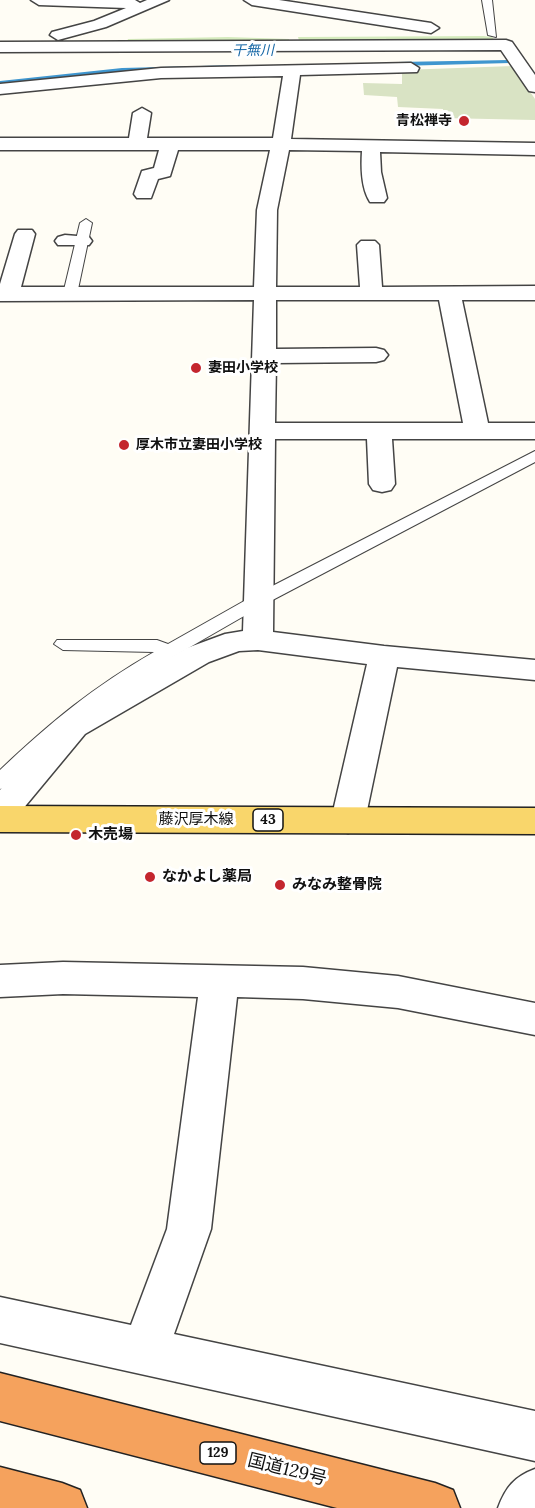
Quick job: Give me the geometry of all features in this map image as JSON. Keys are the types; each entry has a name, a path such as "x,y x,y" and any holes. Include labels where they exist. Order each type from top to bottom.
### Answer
{"highway":[{"name":"国道129号","path":"0,1397 435,1508"},
{"path":"0,1492 62,1508"}],"main road":[{"name":"藤沢厚木線","path":"0,819 535,821"}],"street":[{"path":"39,0 156,2"},
{"path":"252,0 455,34"},
{"path":"3,43 100,24 156,2"},
{"path":"58,34 81,37 506,45"},
{"path":"3,43 296,41 455,34 493,35 499,36 535,87"},
{"path":"495,66 519,65"},
{"path":"0,89 161,73 423,68"},
{"path":"258,639 267,210 281,144 292,71"},
{"path":"123,150 142,113"},
{"path":"0,144 123,150 170,144 535,149"},
{"path":"144,194 150,175 163,172 170,144"},
{"path":"371,146 371,172 382,194"},
{"path":"164,168 184,168"},
{"path":"17,241 4,294 535,293"},
{"path":"369,245 372,293"},
{"path":"448,293 477,431"},
{"path":"263,356 363,352"},
{"path":"261,431 535,431"},
{"path":"379,432 382,484"},
{"path":"0,807 10,801 74,726 198,655 236,641 258,639 384,656 535,670"},
{"path":"348,820 384,656"},
{"path":"0,981 63,978 303,983 398,992 535,1019"},
{"path":"144,1352 189,1229 219,983"},
{"path":"0,1320 535,1436"},
{"path":"524,1508 535,1494"}],"lane":[{"path":"488,0 493,35"},
{"path":"70,294 78,235"},
{"path":"0,782 65,720 124,677 259,600 535,456"},
{"path":"63,644 158,645 170,652"}],"green space":[{"path":"228,37 289,39 290,44 126,45 128,39"},
{"path":"298,37 492,37 498,44 300,44"},
{"path":"513,66 535,99 535,120 443,118 443,109 398,107 397,97 364,95 363,83 402,84 402,70"}],"waterway":[{"name":"干無川","path":"398,64 508,62"},
{"name":"干無川","path":"0,83 122,70 239,67"}],"place":[{"name":"青松禅寺","path":"464,121"},
{"name":"妻田小学校","path":"196,368"},
{"name":"厚木市立妻田小学校","path":"124,445"},
{"name":"木売場","path":"76,835"},
{"name":"なかよし薬局","path":"150,877"},
{"name":"みなみ整骨院","path":"280,885"}]}
